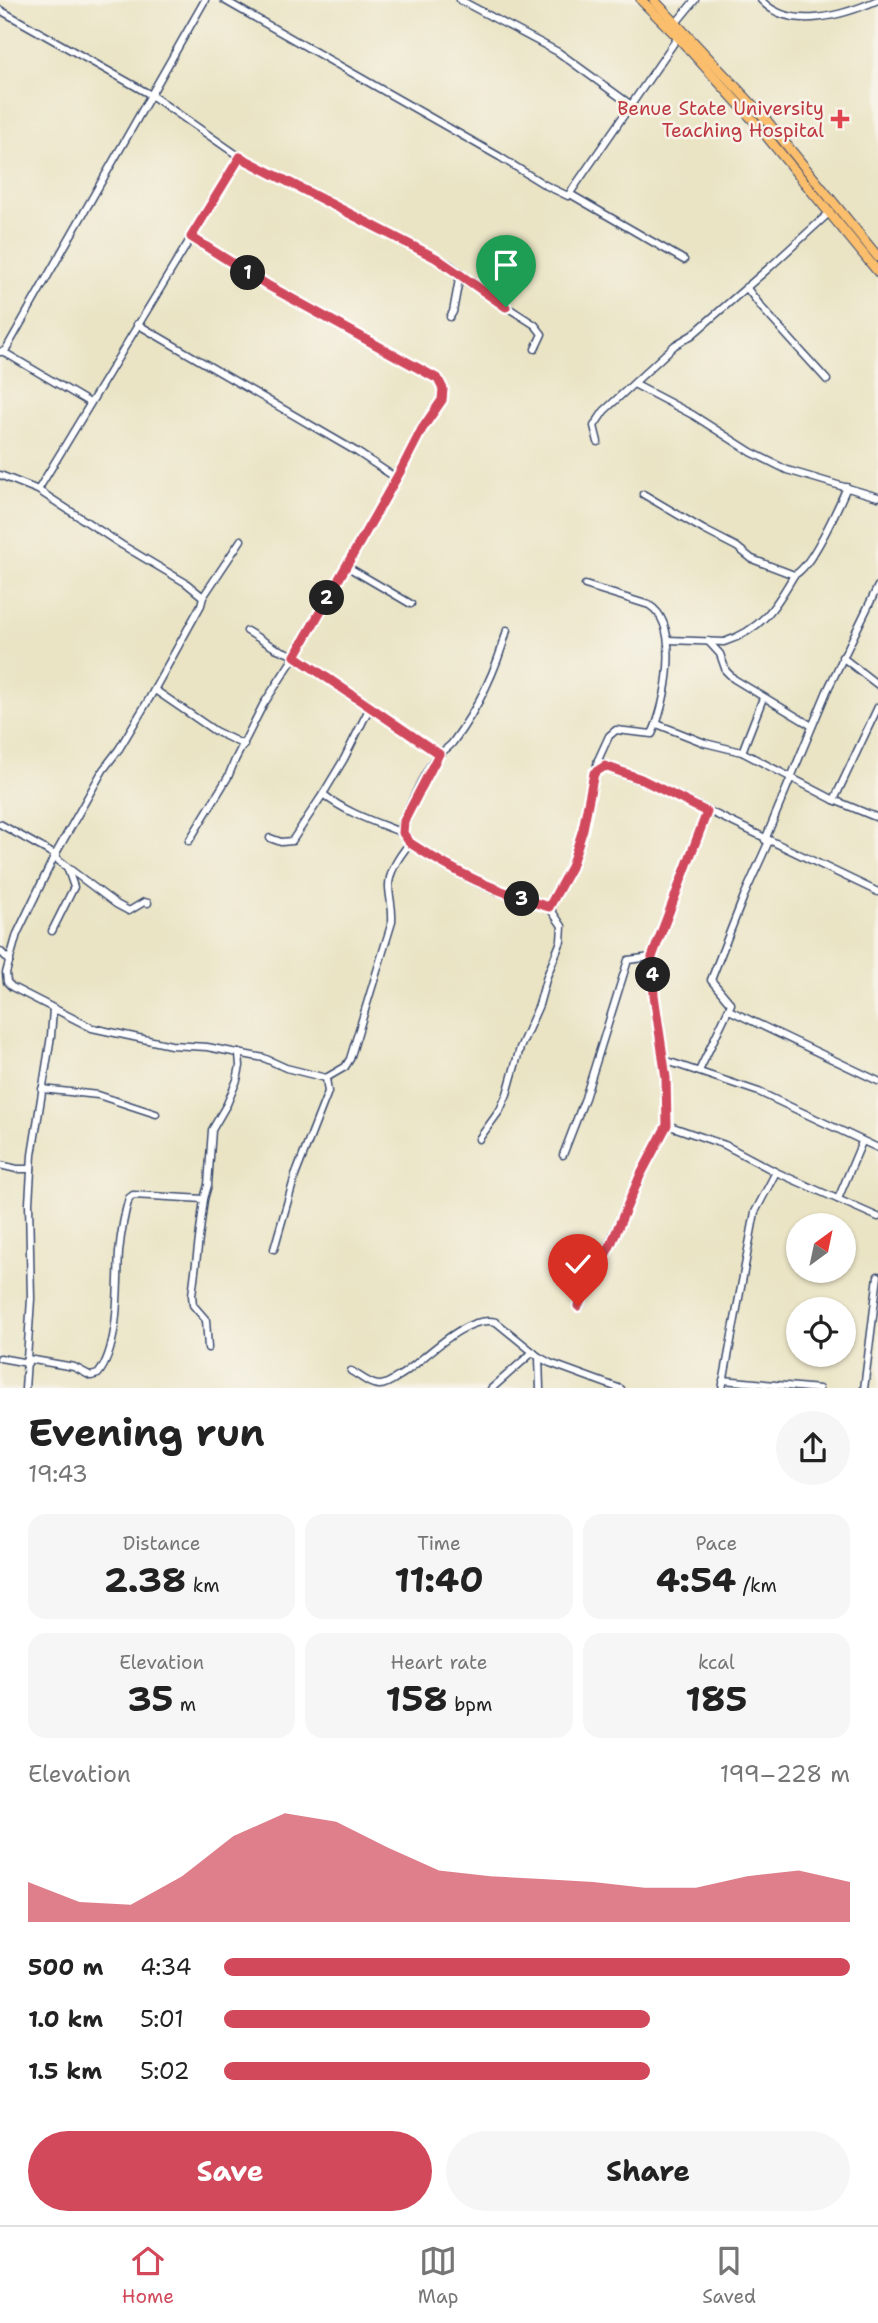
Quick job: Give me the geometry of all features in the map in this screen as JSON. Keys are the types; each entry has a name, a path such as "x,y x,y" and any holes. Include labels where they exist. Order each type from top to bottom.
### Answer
{"main road":[{"path":"641,0 754,121 878,272"},
{"path":"654,0 763,116 878,257"}],"street":[{"path":"1,352 5,351 205,0"},
{"path":"223,0 545,185 561,194 570,194 684,260"},
{"path":"460,0 558,52 631,105"},
{"path":"676,23 696,0"},
{"path":"761,0 775,12 809,18 843,12 878,0"},
{"path":"0,10 151,95 240,157 436,258 535,325 542,334 535,349"},
{"path":"570,194 678,37"},
{"path":"38,490 240,157"},
{"path":"598,442 594,426 604,411 675,345 692,335 829,213"},
{"path":"189,841 228,776 263,705 295,656 422,429 442,400 443,389 438,379 279,293 191,237"},
{"path":"450,317 460,274"},
{"path":"746,287 827,380"},
{"path":"138,324 357,452 396,478"},
{"path":"1,352 90,402"},
{"path":"634,384 787,470 878,497"},
{"path":"0,475 38,490 186,583 203,597"},
{"path":"668,640 724,642 760,624 773,611 794,575 800,571 818,544 847,487"},
{"path":"643,494 737,547 752,559 794,575"},
{"path":"241,540 203,597 193,621 155,690 120,748 103,770 55,855 17,934 6,973 7,982 92,1028 171,1045 207,1047 264,1058 286,1068 326,1077 345,1067 350,1059 392,922 393,902 389,885 393,870 410,843"},
{"path":"346,566 411,604"},
{"path":"549,907 571,867 583,829 598,760 614,731 651,735 657,724 666,690 668,640 663,618 653,608 585,585"},
{"path":"699,1071 731,1004 711,980 812,726 842,657 878,586"},
{"path":"403,833 407,813 439,754 453,743 491,678 507,630"},
{"path":"247,631 275,648 295,656 439,754"},
{"path":"708,641 719,654 729,675 812,726"},
{"path":"719,654 724,642"},
{"path":"842,657 878,685"},
{"path":"155,690 215,731 244,745"},
{"path":"742,752 763,698"},
{"path":"270,838 281,842 292,841 344,759 370,707"},
{"path":"834,800 878,707"},
{"path":"657,724 705,743 742,752 834,800 878,818"},
{"path":"598,760 605,766 650,783 878,892"},
{"path":"594,773 605,766"},
{"path":"323,794 332,802 366,819 403,833 410,843 476,882 549,907 562,926 561,941 520,1048 507,1094 500,1110 479,1139"},
{"path":"578,1306 611,1244 640,1176 667,1125 666,1078 654,995 652,957 707,812"},
{"path":"0,824 55,855 67,867 129,911 144,902 148,903"},
{"path":"52,931 74,887 67,867"},
{"path":"0,951 10,961"},
{"path":"563,1156 585,1098 628,960 652,957"},
{"path":"25,1388 31,1299 31,1168 53,1009"},
{"path":"729,1010 878,1080"},
{"path":"208,1348 204,1314 193,1305 191,1298 208,1185 212,1130 227,1104 240,1066 239,1053"},
{"path":"240,1066 253,1056"},
{"path":"664,1060 760,1092 878,1148"},
{"path":"274,1249 295,1176 328,1092 326,1077"},
{"path":"42,1089 98,1095 156,1114"},
{"path":"667,1125 724,1145 776,1172 878,1217"},
{"path":"838,1199 862,1142"},
{"path":"0,1165 17,1169 31,1168"},
{"path":"776,1172 755,1212 723,1384 819,1388"},
{"path":"0,1358 74,1367 91,1376 98,1374 104,1365 114,1333 119,1253 129,1198 132,1195 204,1199"},
{"path":"864,1388 878,1276"},
{"path":"351,1371 374,1385 383,1385 416,1364 453,1334 488,1320 496,1322 539,1357 621,1388"},
{"path":"491,1388 533,1352"},
{"path":"539,1357 540,1388"}],"place":[{"name":"Benue State University Teaching Hospital","path":"840,119"}],"route":[{"path":"506,307 470,283 450,265 240,157 191,237 334,324 438,379 442,385 442,400 422,429 295,656 439,754 404,821 403,833 410,843 476,882 549,907 571,867 583,829 594,773 605,766 641,779 707,812 652,957 654,995 666,1078 667,1125 640,1176 611,1244 578,1306"}]}
